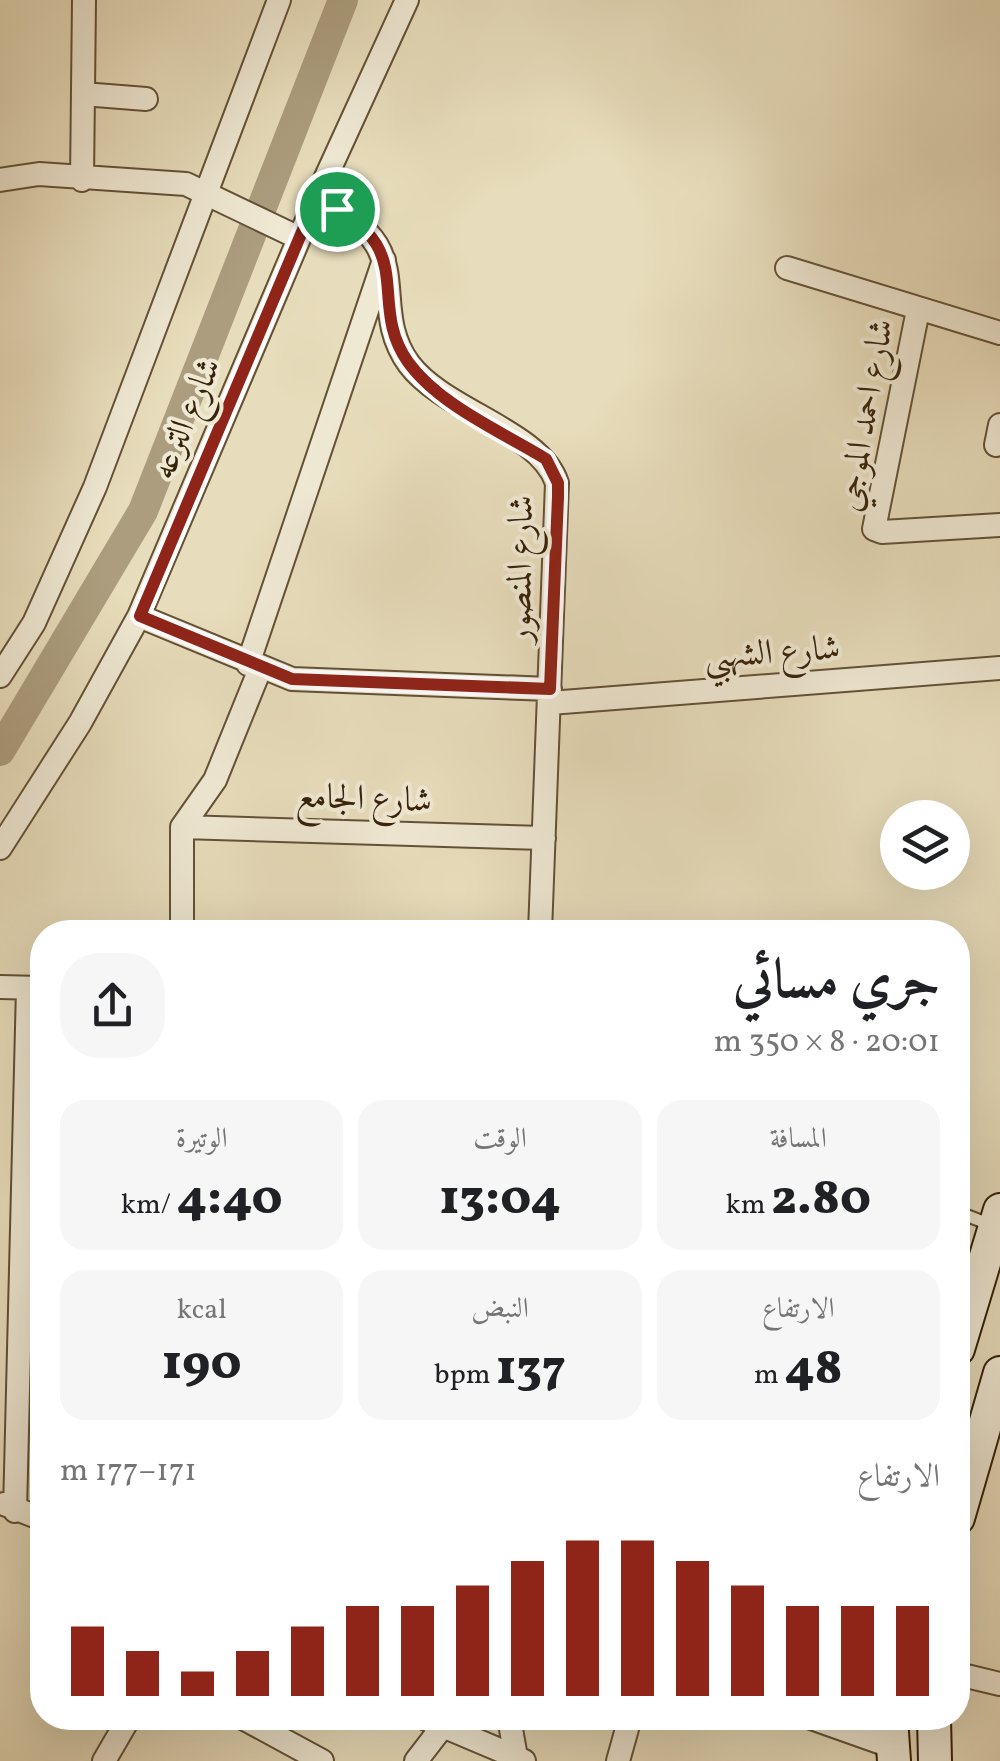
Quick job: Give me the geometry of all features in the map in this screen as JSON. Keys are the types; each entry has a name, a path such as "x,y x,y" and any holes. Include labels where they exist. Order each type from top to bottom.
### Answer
{"main road":[{"path":"970,1309 997,1218"},
{"path":"970,1477 1000,1373"},
{"path":"934,1730 935,1761"}],"street":[{"path":"82,180 84,0"},
{"name":"شارع الترعه","path":"0,676 34,622 96,487 279,0"},
{"name":"شارع الترعه","path":"0,848 80,723 140,616 315,201 407,0"},
{"path":"83,94 146,99"},
{"path":"0,180 39,174 82,180 186,184 299,238"},
{"name":"شارع المنصور","path":"315,201 357,222 384,260 391,283 393,330 408,362 433,388 546,459 553,470 558,497 541,920"},
{"path":"182,920 182,826 215,780 384,260"},
{"path":"787,268 1000,332"},
{"name":"شارع احمد الموجي","path":"918,310 874,529 1000,525"},
{"name":"شارع الشهبي","path":"140,616 254,666 309,681 550,696 1000,668"},
{"name":"شارع الجامع","path":"182,826 544,838"},
{"path":"0,987 30,988"},
{"path":"7,1506 30,1250"},
{"path":"970,1677 1000,1684"},
{"path":"104,1761 122,1730"},
{"path":"265,1730 322,1761"},
{"path":"416,1761 430,1730"},
{"path":"452,1730 520,1759"},
{"path":"512,1730 520,1759"},
{"path":"618,1761 627,1730"},
{"path":"852,1730 893,1742"}],"lane":[{"path":"970,1214 997,1218"}],"waterway":[{"path":"0,751 143,511 343,0"}],"route":[{"path":"315,201 337,209 357,222 384,260 391,283 393,330 398,346 419,376 546,459 553,470 558,497 550,689 292,679 276,676 140,616 315,201"}]}
